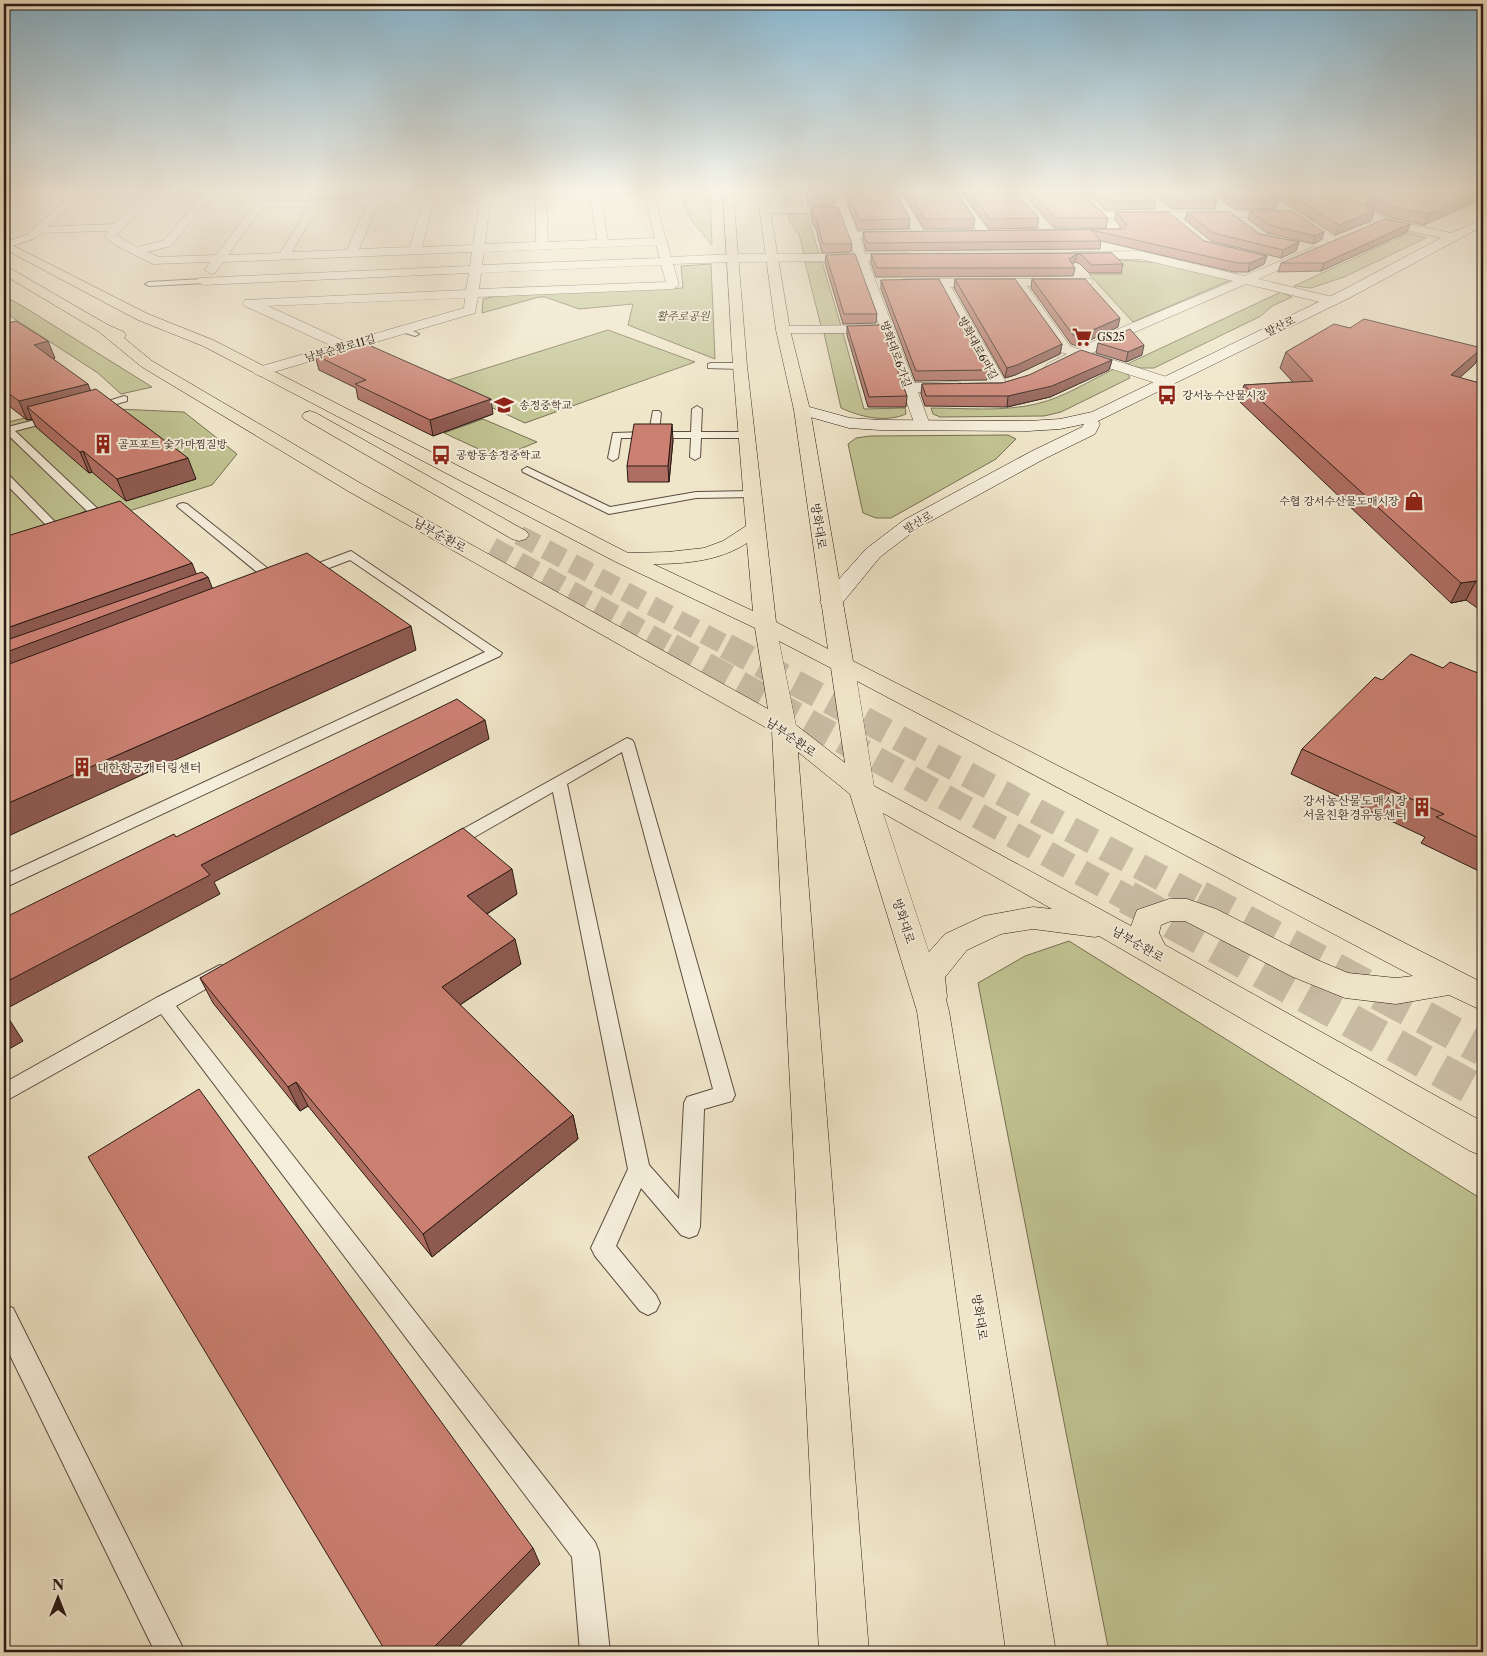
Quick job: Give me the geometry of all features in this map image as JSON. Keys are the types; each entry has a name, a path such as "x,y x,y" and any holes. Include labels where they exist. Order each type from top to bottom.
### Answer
{"main road":[{"path":"50,269 143,317 208,343 260,379 842,665 1483,998"},
{"path":"735,269 740,366 754,494 765,626 784,728 844,1652"},
{"name":"방화대로","path":"774,269 783,330 802,410 862,790 933,1011 1031,1652"},
{"name":"남부순환로","path":"4,270 103,328 167,357 184,367"},
{"path":"22,281 57,273"},
{"name":"남부순환로","path":"103,328 147,364 345,482 784,728 862,790 1110,928 1483,1140"},
{"path":"294,407 519,535"},
{"path":"623,558 660,559 691,556 729,545 757,528"},
{"name":"남부순환로","path":"467,532 492,546"},
{"path":"1154,953 1144,933 1148,918 1169,910 1187,910 1205,917 1304,968 1345,985 1396,991 1453,982"},
{"path":"933,1011 929,974 956,942 995,924 1033,918 1110,928"}],"street":[{"path":"203,281 212,269"},
{"path":"203,281 490,269"},
{"path":"250,303 673,284 669,269"},
{"name":"방화대로6가길","path":"871,269 880,283 887,329 922,425"},
{"path":"880,283 1018,282 1090,285 1076,269"},
{"path":"1201,269 1332,301"},
{"path":"1038,374 1130,330 1272,269"},
{"name":"발산로","path":"802,410 849,423 880,425 1028,426 1060,424 1096,416 1332,301 1391,269"},
{"name":"남부순환로11길","path":"260,379 344,346 470,310 475,270"},
{"path":"203,281 344,346"},
{"path":"1018,282 1065,349 1168,382"},
{"name":"방화대로6마길","path":"909,388 977,387 1007,384 943,283"},
{"path":"357,298 384,310"},
{"path":"1118,316 1130,330"},
{"path":"783,330 887,329"},
{"name":"발산로","path":"831,602 873,553 911,524 1038,455 1089,430 1096,416"}],"lane":[{"path":"149,284 203,281"},
{"path":"711,366 740,366"},
{"path":"80,411 124,399"},
{"path":"695,457 697,409"},
{"path":"654,435 656,413"},
{"path":"6,430 62,416"},
{"path":"6,430 96,512 36,530"},
{"path":"613,458 617,435 747,435"},
{"path":"527,470 609,511 696,495 754,494"},
{"path":"4,476 61,523"},
{"path":"183,506 262,570 243,577"},
{"path":"4,882 495,653 351,556 287,580"},
{"path":"439,850 627,743 725,1095 694,1103 689,1227 639,1169 559,783"},
{"path":"4,1093 232,965"},
{"path":"164,1003 585,1552 595,1652"},
{"path":"639,1169 603,1248 648,1303"},
{"path":"4,1317 170,1652"}],"green space":[{"name":"활주로공원","path":"681,269 711,269 715,359 628,325 633,304 579,309 545,297 539,297 482,313 483,299 502,295 683,288"},
{"path":"807,269 824,269 841,326 821,326"},
{"path":"1119,269 1193,269 1231,280 1133,322 1089,274 1123,274"},
{"path":"1330,269 1360,269 1311,288 1294,286"},
{"path":"1281,292 1292,297 1272,306 1261,316 1154,368 1140,368 1127,364"},
{"path":"4,296 152,387 121,394 98,373 4,312"},
{"path":"608,330 695,362 525,423 439,383"},
{"path":"824,333 843,333 864,409 905,408 906,414 890,418 873,418 841,408"},
{"path":"1114,369 1127,373 1130,378 1061,412 1044,416 940,417 933,414 931,408 997,409 1036,404 1066,393"},
{"path":"71,407 184,412 237,454 212,485 4,550 4,423"},
{"path":"483,419 537,442 498,458 444,433"},
{"path":"1008,435 1016,439 996,459 891,518 876,518 863,513 848,444 856,438 870,436"},
{"path":"1069,941 1483,1200 1483,1652 1109,1652 978,983 1025,956"}],"building":[{"path":"830,269 861,269 877,314 844,314"},
{"path":"939,279 988,370 916,371 881,280"},
{"path":"955,279 1015,279 1062,344 1007,368"},
{"path":"1032,279 1085,279 1120,318 1079,336 1073,335"},
{"name":"수협 강서수산물도매시장","path":"1364,319 1482,348 1451,375 1483,384 1483,585 1476,581 1461,583 1244,385 1313,381 1286,352 1334,324 1350,328"},
{"path":"16,321 48,341 34,345 88,384 19,401 4,390 4,324"},
{"path":"881,325 907,396 869,397 847,326"},
{"path":"1130,329 1144,345 1128,352 1098,343"},
{"path":"362,342 491,399 430,420 355,384 366,380 315,355"},
{"path":"1081,350 1112,360 1052,386 1008,396 926,396 922,384 1002,383 1029,375"},
{"path":"96,389 188,458 117,479 83,451 80,452 27,407"},
{"path":"634,424 672,424 668,466 627,466"},
{"path":"120,501 192,563 4,629 4,537"},
{"name":"대한항공캐터링센터","path":"307,553 411,626 4,805 4,666"},
{"path":"202,572 208,577 4,653 4,641"},
{"name":"강서농산물도매시장 서울친환경유통센터","path":"1411,654 1443,668 1450,662 1483,675 1483,840 1436,817 1444,814 1302,749 1375,677 1382,680"},
{"path":"457,699 485,720 201,865 210,875 4,983 4,918 174,834 176,837"},
{"path":"463,828 512,869 467,896 515,939 442,987 573,1115 423,1234 296,1082 288,1087 200,978"},
{"path":"4,1015 8,1022 4,1024"},
{"path":"199,1089 533,1548 429,1652 386,1652 88,1157"}],"tunnel":[{"path":"519,535 729,647"},
{"path":"492,547 673,647"},
{"path":"671,646 1129,899"},
{"path":"726,646 1201,899"},
{"path":"1127,897 1483,1094"},
{"path":"1199,897 1483,1049"}],"place":[{"name":"GS25","path":"1082,337"},
{"name":"강서농수산물시장","path":"1167,395"},
{"name":"송정중학교","path":"504,405"},
{"name":"골프포트 숯가마찜질방","path":"103,444"},
{"name":"공항동송정중학교","path":"441,455"},
{"name":"수협 강서수산물도매시장","path":"1414,501"},
{"name":"대한항공캐터링센터","path":"82,767"},
{"name":"강서농산물도매시장 서울친환경유통센터","path":"1422,807"}]}
